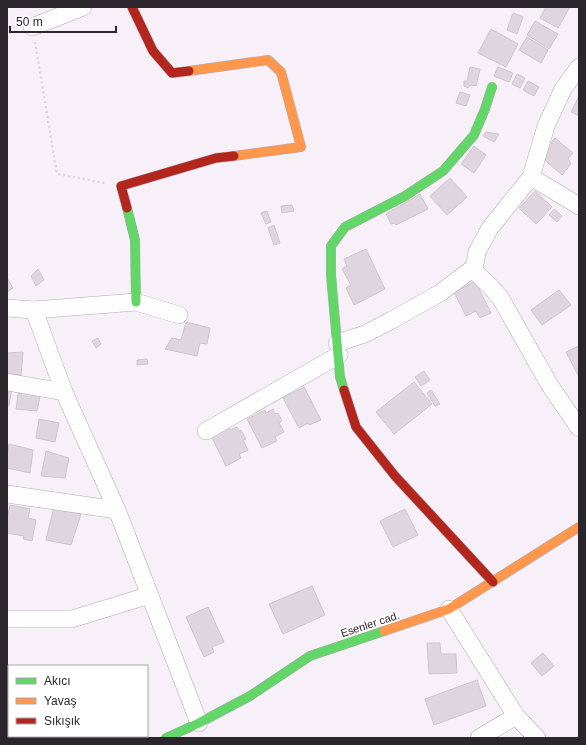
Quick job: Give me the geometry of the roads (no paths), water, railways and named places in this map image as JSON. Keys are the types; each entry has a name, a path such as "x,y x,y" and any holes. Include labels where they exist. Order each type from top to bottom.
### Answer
{"street":[{"path":"32,27 83,7"},
{"path":"132,7 153,51 172,73 268,60 281,72 301,146 216,158 121,186 135,240 136,302"},
{"path":"206,431 338,349 440,293 472,269 475,264 477,252 490,228 531,176 546,126 562,89 579,67"},
{"path":"492,87 474,135 443,171 405,196 345,227 331,246 340,377 356,427 395,476 493,582"},
{"path":"531,176 579,206"},
{"path":"472,269 488,283 501,299 545,378 579,428"},
{"path":"7,308 34,310 136,302 179,315"},
{"path":"34,310 64,392 117,510 199,723"},
{"path":"7,382 64,392"},
{"path":"7,494 117,510"},
{"name":"Esenler cad.","path":"166,738 199,723 250,696 310,656 450,609 579,527"},
{"path":"7,619 72,619 150,595"},
{"path":"450,609 516,716 537,738"},
{"path":"479,738 516,716"}]}
